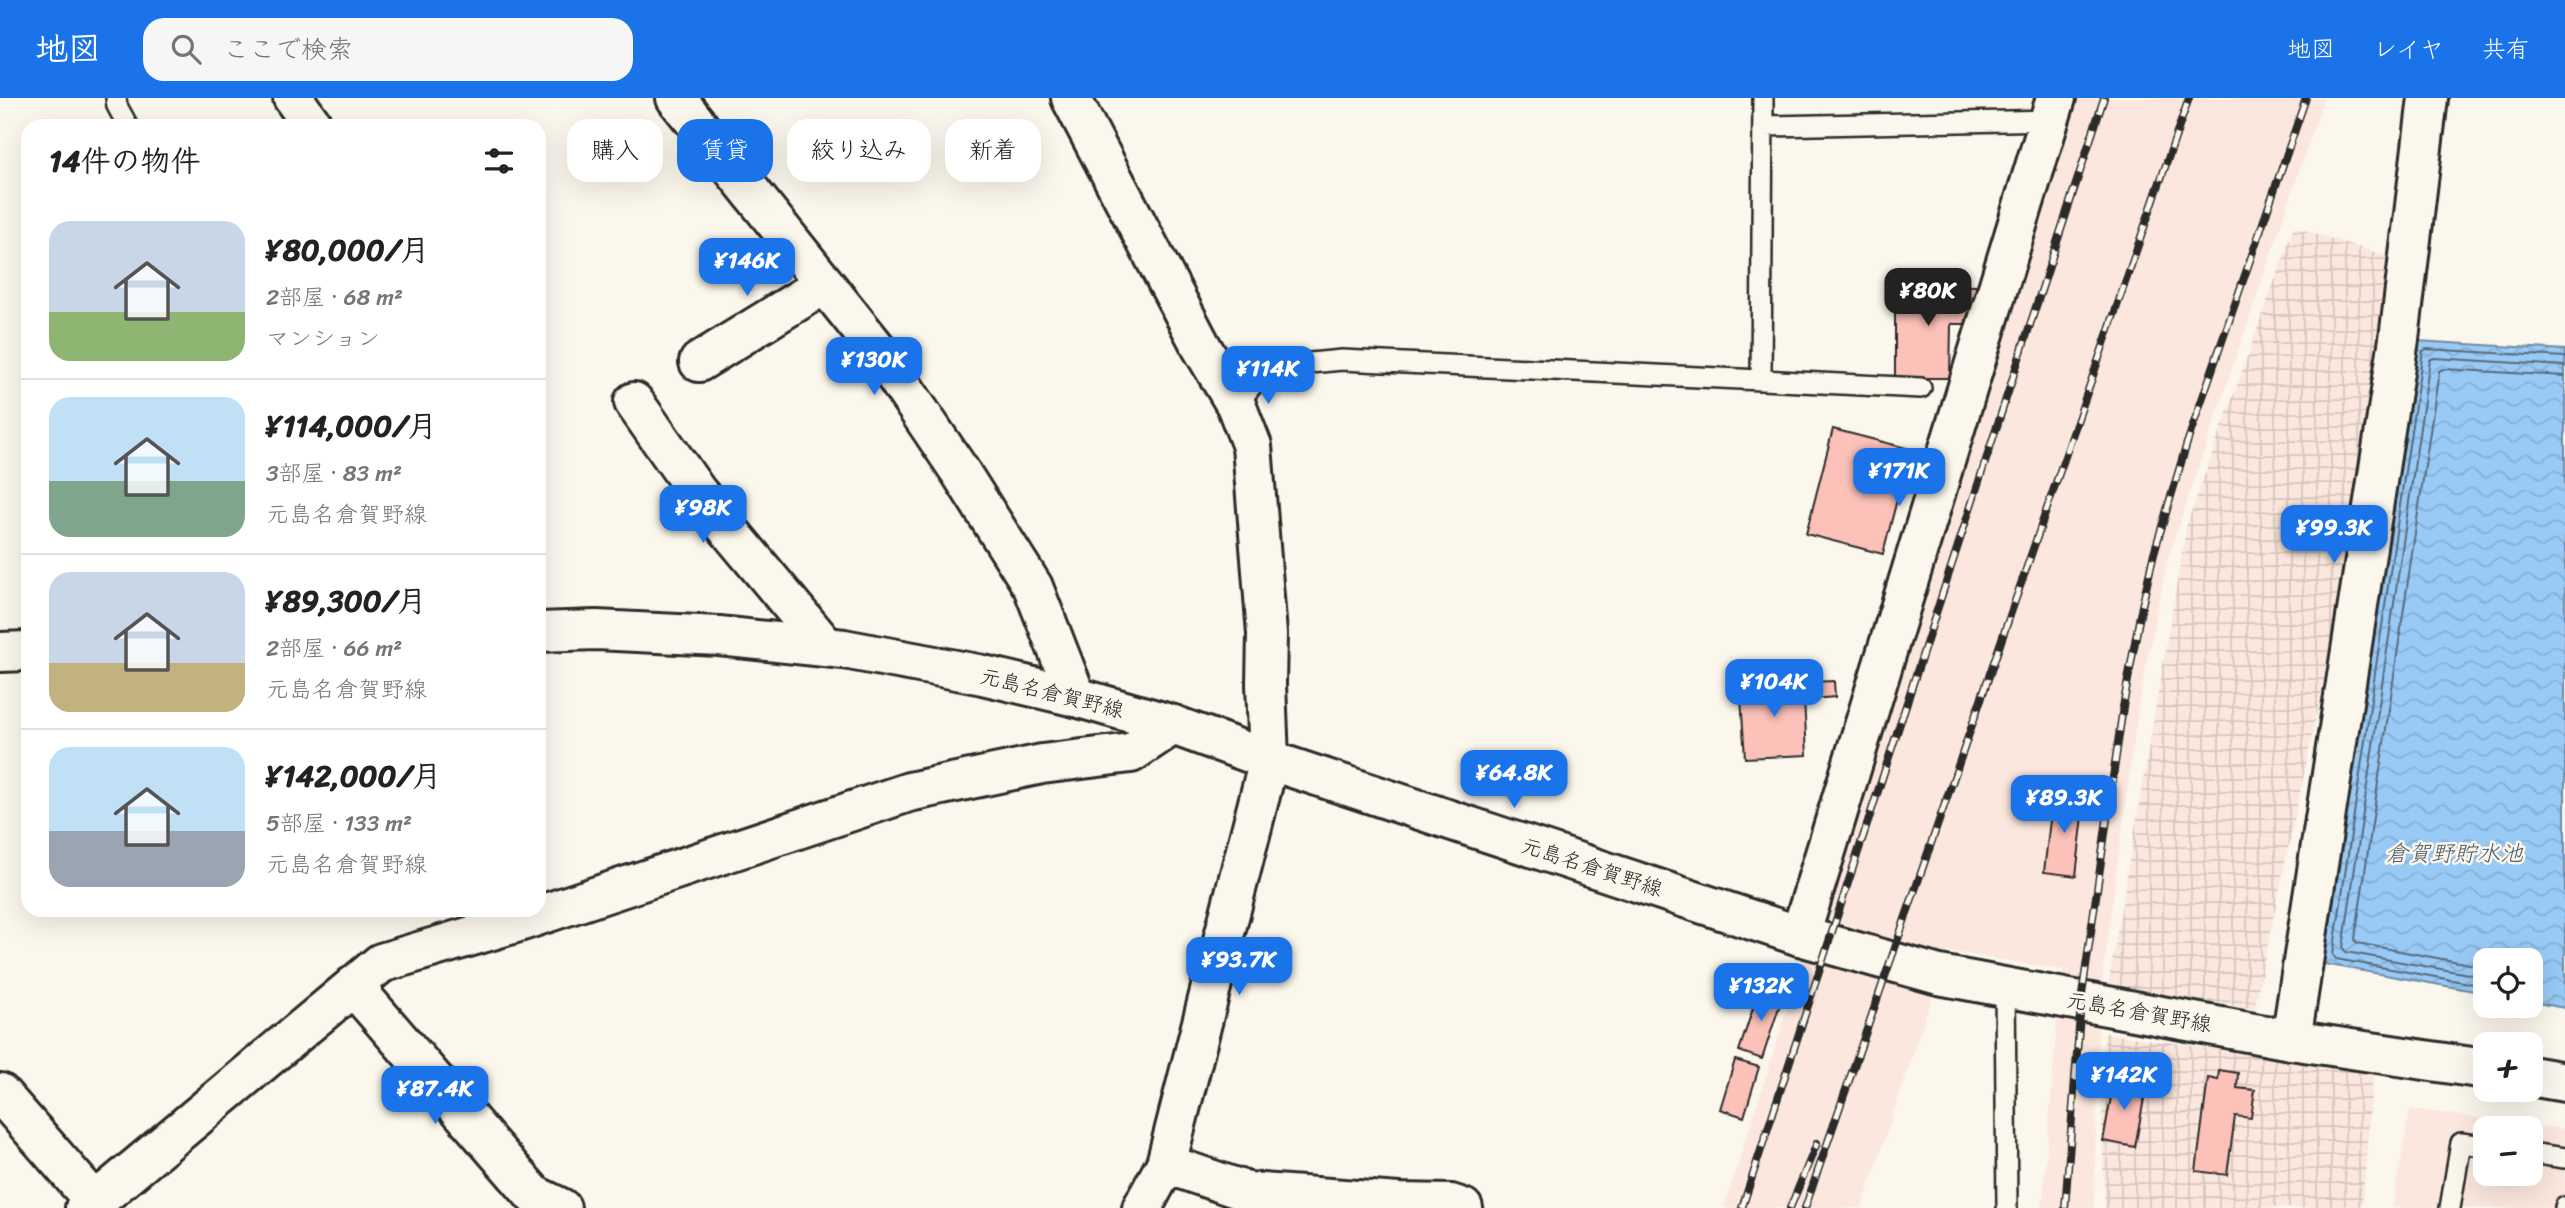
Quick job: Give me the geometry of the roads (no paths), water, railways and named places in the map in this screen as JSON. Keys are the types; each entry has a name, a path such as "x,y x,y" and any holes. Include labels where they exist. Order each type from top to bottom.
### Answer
{"street":[{"path":"293,98 308,119"},
{"path":"676,98 880,353 961,473 1033,587 1076,697"},
{"path":"1071,98 1071,103 1182,310 1236,405 1252,446 1267,634 1269,760 1166,1164 1142,1208"},
{"path":"2291,1040 2399,339 2428,98"},
{"path":"1800,936 2053,109"},
{"path":"699,362 825,284"},
{"path":"634,402 697,492 826,647"},
{"name":"元島名倉賀野線","path":"546,632 596,630 719,636 826,647 983,675 1173,724 1269,760 1800,936 1939,975 2291,1040 2473,1067"},
{"path":"0,652 21,651"},
{"path":"546,913 909,792 1042,764 1131,754 1173,724"},
{"path":"0,1093 90,1205 381,963 534,917"},
{"path":"353,986 534,1195 561,1208"},
{"path":"2543,1078 2565,1082"},
{"path":"1166,1164 1248,1192 1451,1204 1462,1208"}],"lane":[{"path":"116,98 124,119"},
{"path":"1761,380 1765,126 1763,98"},
{"path":"1765,126 2053,109"},
{"path":"1236,405 1268,368 1342,360 1921,388"},
{"path":"2005,988 2007,1208"},
{"path":"2450,1208 2461,1143 2473,1144"},
{"path":"2543,1155 2565,1158"}],"water":[{"name":"倉賀野貯水池","path":"2417,341 2565,350 2565,1008 2543,1004 2543,948 2473,948 2473,991 2324,964"}],"railway":[{"path":"1742,1208 2104,98"},
{"path":"1805,1208 2189,98"},
{"path":"2065,1208 2081,1002 2123,707 2140,615 2154,553 2187,443 2306,98"},
{"path":"1790,1208 1817,1143"}]}
